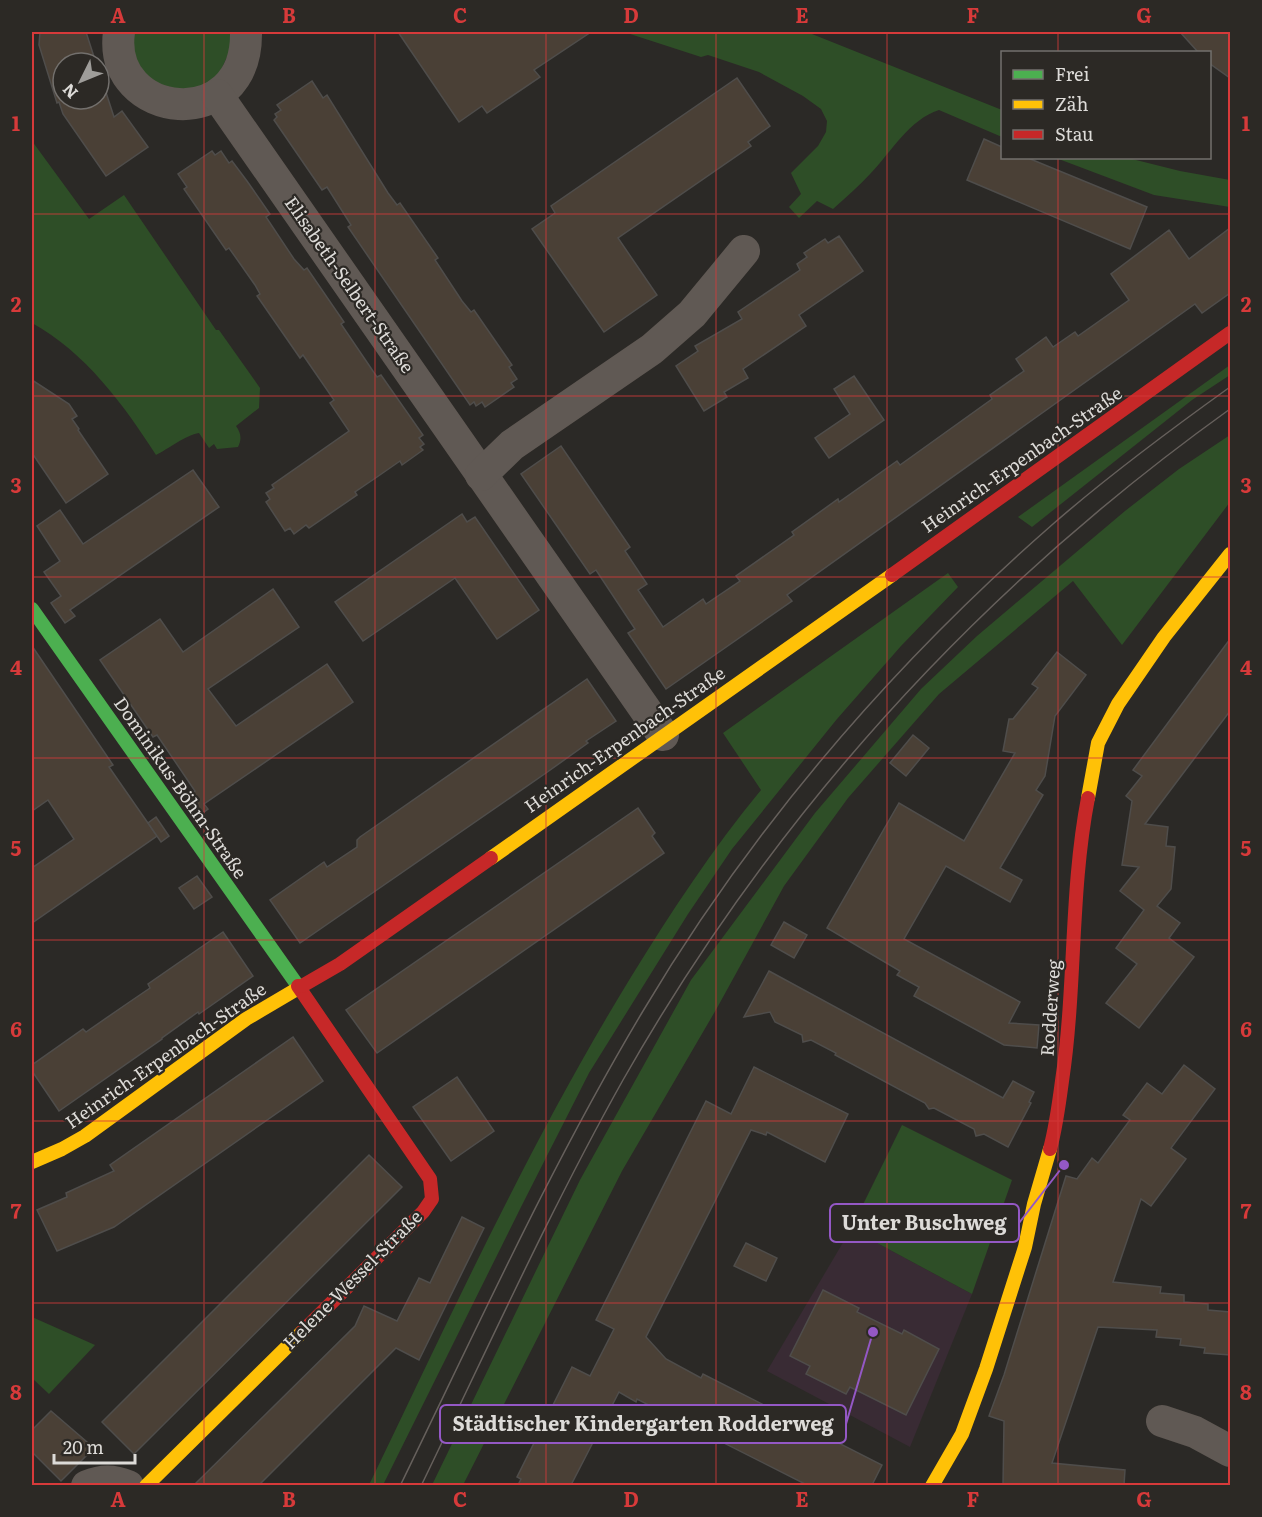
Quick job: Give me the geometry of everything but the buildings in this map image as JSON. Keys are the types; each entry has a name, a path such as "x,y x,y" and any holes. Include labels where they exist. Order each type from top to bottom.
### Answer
{"street":[{"path":"119,32 120,58 128,74 139,88 170,104 188,104 206,100 217,95 234,80 247,48 246,32"},
{"name":"Elisabeth-Selbert-Straße","path":"217,95 663,735"},
{"path":"481,475 512,445 652,349 692,314 744,251"},
{"name":"Heinrich-Erpenbach-Straße","path":"32,1162 85,1136 246,1019 340,964 972,519 1230,333"},
{"name":"Rodderweg","path":"932,1485 962,1434 986,1369 1025,1247 1034,1204 1055,1130 1069,1033 1078,865 1098,743 1138,672 1230,554"},
{"name":"Dominikus-Böhm-Straße","path":"32,609 300,987"},
{"name":"Helene-Wessel-Straße","path":"146,1485 423,1212 432,1199 430,1179 300,987"},
{"path":"1162,1421 1195,1432 1230,1451"},
{"path":"87,1485 98,1481 112,1481 128,1485"}],"shaded area":[{"path":"851,1229 972,1294 910,1447 767,1371"}],"green space":[{"path":"131,32 238,32 214,86 165,92 137,67"},
{"path":"624,32 807,32 1001,110 1001,137 939,110 929,114 910,128 866,178 833,209 817,201 799,218 789,207 801,194 791,173 818,146 826,132 827,121 821,109 803,96 759,72 708,55 701,57"},
{"path":"32,141 89,219 124,195 216,330 219,330 260,388 259,408 236,426 240,436 238,447 217,449 214,444 209,448 199,433 183,439 156,455 131,417 102,381 69,349 32,323"},
{"path":"1059,159 1132,159 1230,180 1230,207 1154,195"},
{"path":"1230,365 1230,375 1192,400 1032,527 1018,517"},
{"path":"1230,435 1230,502 1122,645 1073,581 939,694 848,798 784,886 717,1008 622,1171 463,1485 432,1485 580,1180 691,980 815,813 921,689 977,636 1125,511 1179,469"},
{"path":"948,573 958,587 901,646 837,719 732,849 688,914 589,1073 383,1485 369,1485 526,1164 594,1039 677,905 709,858 761,790 723,733"},
{"path":"902,1125 1012,1180 972,1294 851,1229"},
{"path":"32,1317 95,1345 49,1394 32,1378"}],"tram line":[{"path":"400,1486 547,1186 610,1068 685,943 778,813 882,691 994,578 1096,488 1230,387"},
{"path":"421,1486 544,1231 623,1080 683,981 747,887 816,797 890,711 968,629 1051,552 1138,478 1230,409"}],"traffic: fast":[{"path":"32,609 298,986"}],"traffic: slow":[{"path":"1088,798 1098,743 1118,704 1164,637 1230,554"},
{"path":"491,858 892,575"},
{"path":"32,1162 85,1136 246,1019 302,986"},
{"path":"932,1486 962,1434 986,1369 1025,1247 1034,1204 1050,1149"},
{"path":"146,1486 302,1332"}],"traffic: jam":[{"path":"892,575 1230,333"},
{"path":"1050,1149 1066,1046 1078,868 1088,798"},
{"path":"302,986 340,964 491,858"},
{"path":"298,986 430,1179 432,1199 423,1212 302,1332"}],"place":[{"name":"Unter Buschweg","path":"1064,1165"},
{"name":"Städtischer Kindergarten Rodderweg","path":"873,1332"}]}
